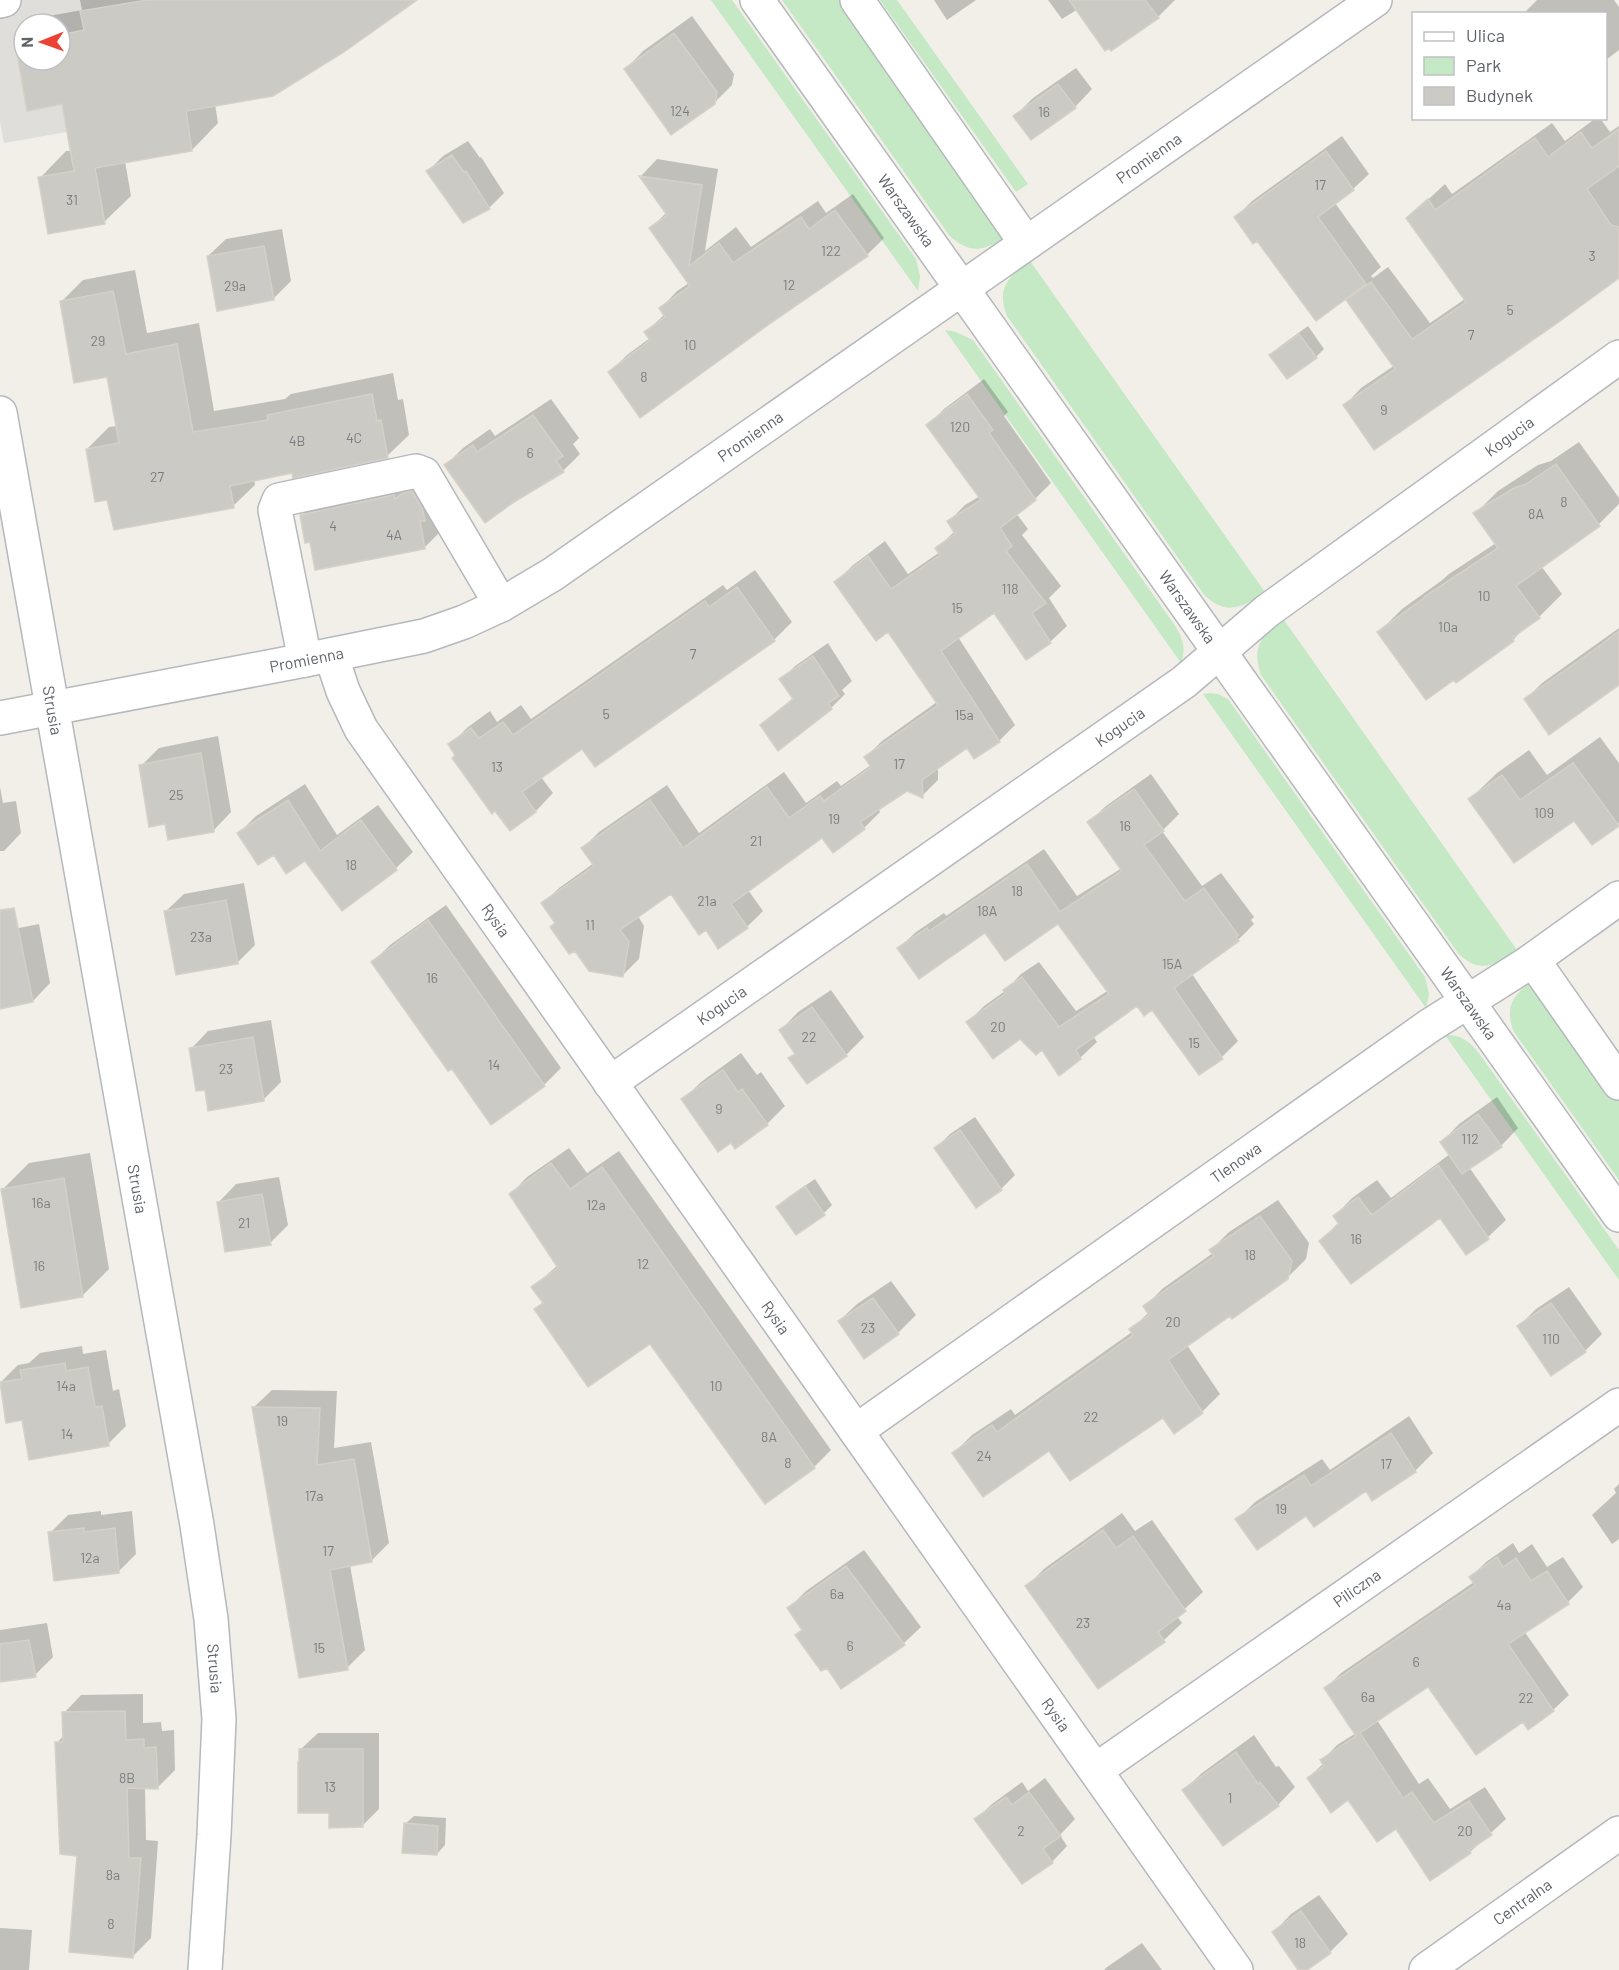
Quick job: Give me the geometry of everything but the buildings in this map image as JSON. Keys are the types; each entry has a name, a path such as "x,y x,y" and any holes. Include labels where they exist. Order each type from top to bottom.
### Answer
{"street":[{"name":"Warszawska","path":"757,0 1619,1215"},
{"path":"857,0 1026,243"},
{"name":"Promienna","path":"0,718 424,636 464,622 501,605 553,574 1026,243 1363,3"},
{"name":"Kogucia","path":"609,1083 1184,682 1267,611 1619,357"},
{"name":"Strusia","path":"0,413 195,1514 211,1620 219,1719 205,1970"},
{"name":"Rysia","path":"501,605 424,474 416,471 279,500 275,510 318,658 343,691 361,729 1236,1970"},
{"name":"Tlenowa","path":"856,1431 1429,1026 1533,960 1619,898"},
{"path":"1533,960 1619,1083"},
{"name":"Piliczna","path":"1096,1770 1619,1405"},
{"name":"Centralna","path":"1426,1970 1619,1833"}],"shaded area":[{"path":"0,0 417,0 141,119 4,143 0,122"}],"green space":[{"path":"711,0 732,0 916,259 920,276 918,291"},
{"path":"782,0 845,0 1010,233 994,244 980,249 965,246 949,235"},
{"path":"880,0 897,0 1028,184 1016,192"},
{"path":"1030,261 1265,592 1250,602 1235,607 1221,606 1205,596 1007,316 1003,298 1006,284"},
{"path":"945,330 956,332 973,340 1176,627 1183,644 1181,663"},
{"path":"1284,620 1517,950 1495,963 1480,966 1466,960 1458,953 1261,675 1257,656 1260,642"},
{"path":"1210,693 1228,699 1425,977 1429,994 1426,1008 1203,694"},
{"path":"1537,978 1619,1095 1619,1180 1514,1032 1510,1014 1513,1000"},
{"path":"1445,1035 1457,1036 1470,1043 1478,1051 1619,1250 1619,1280"}]}
